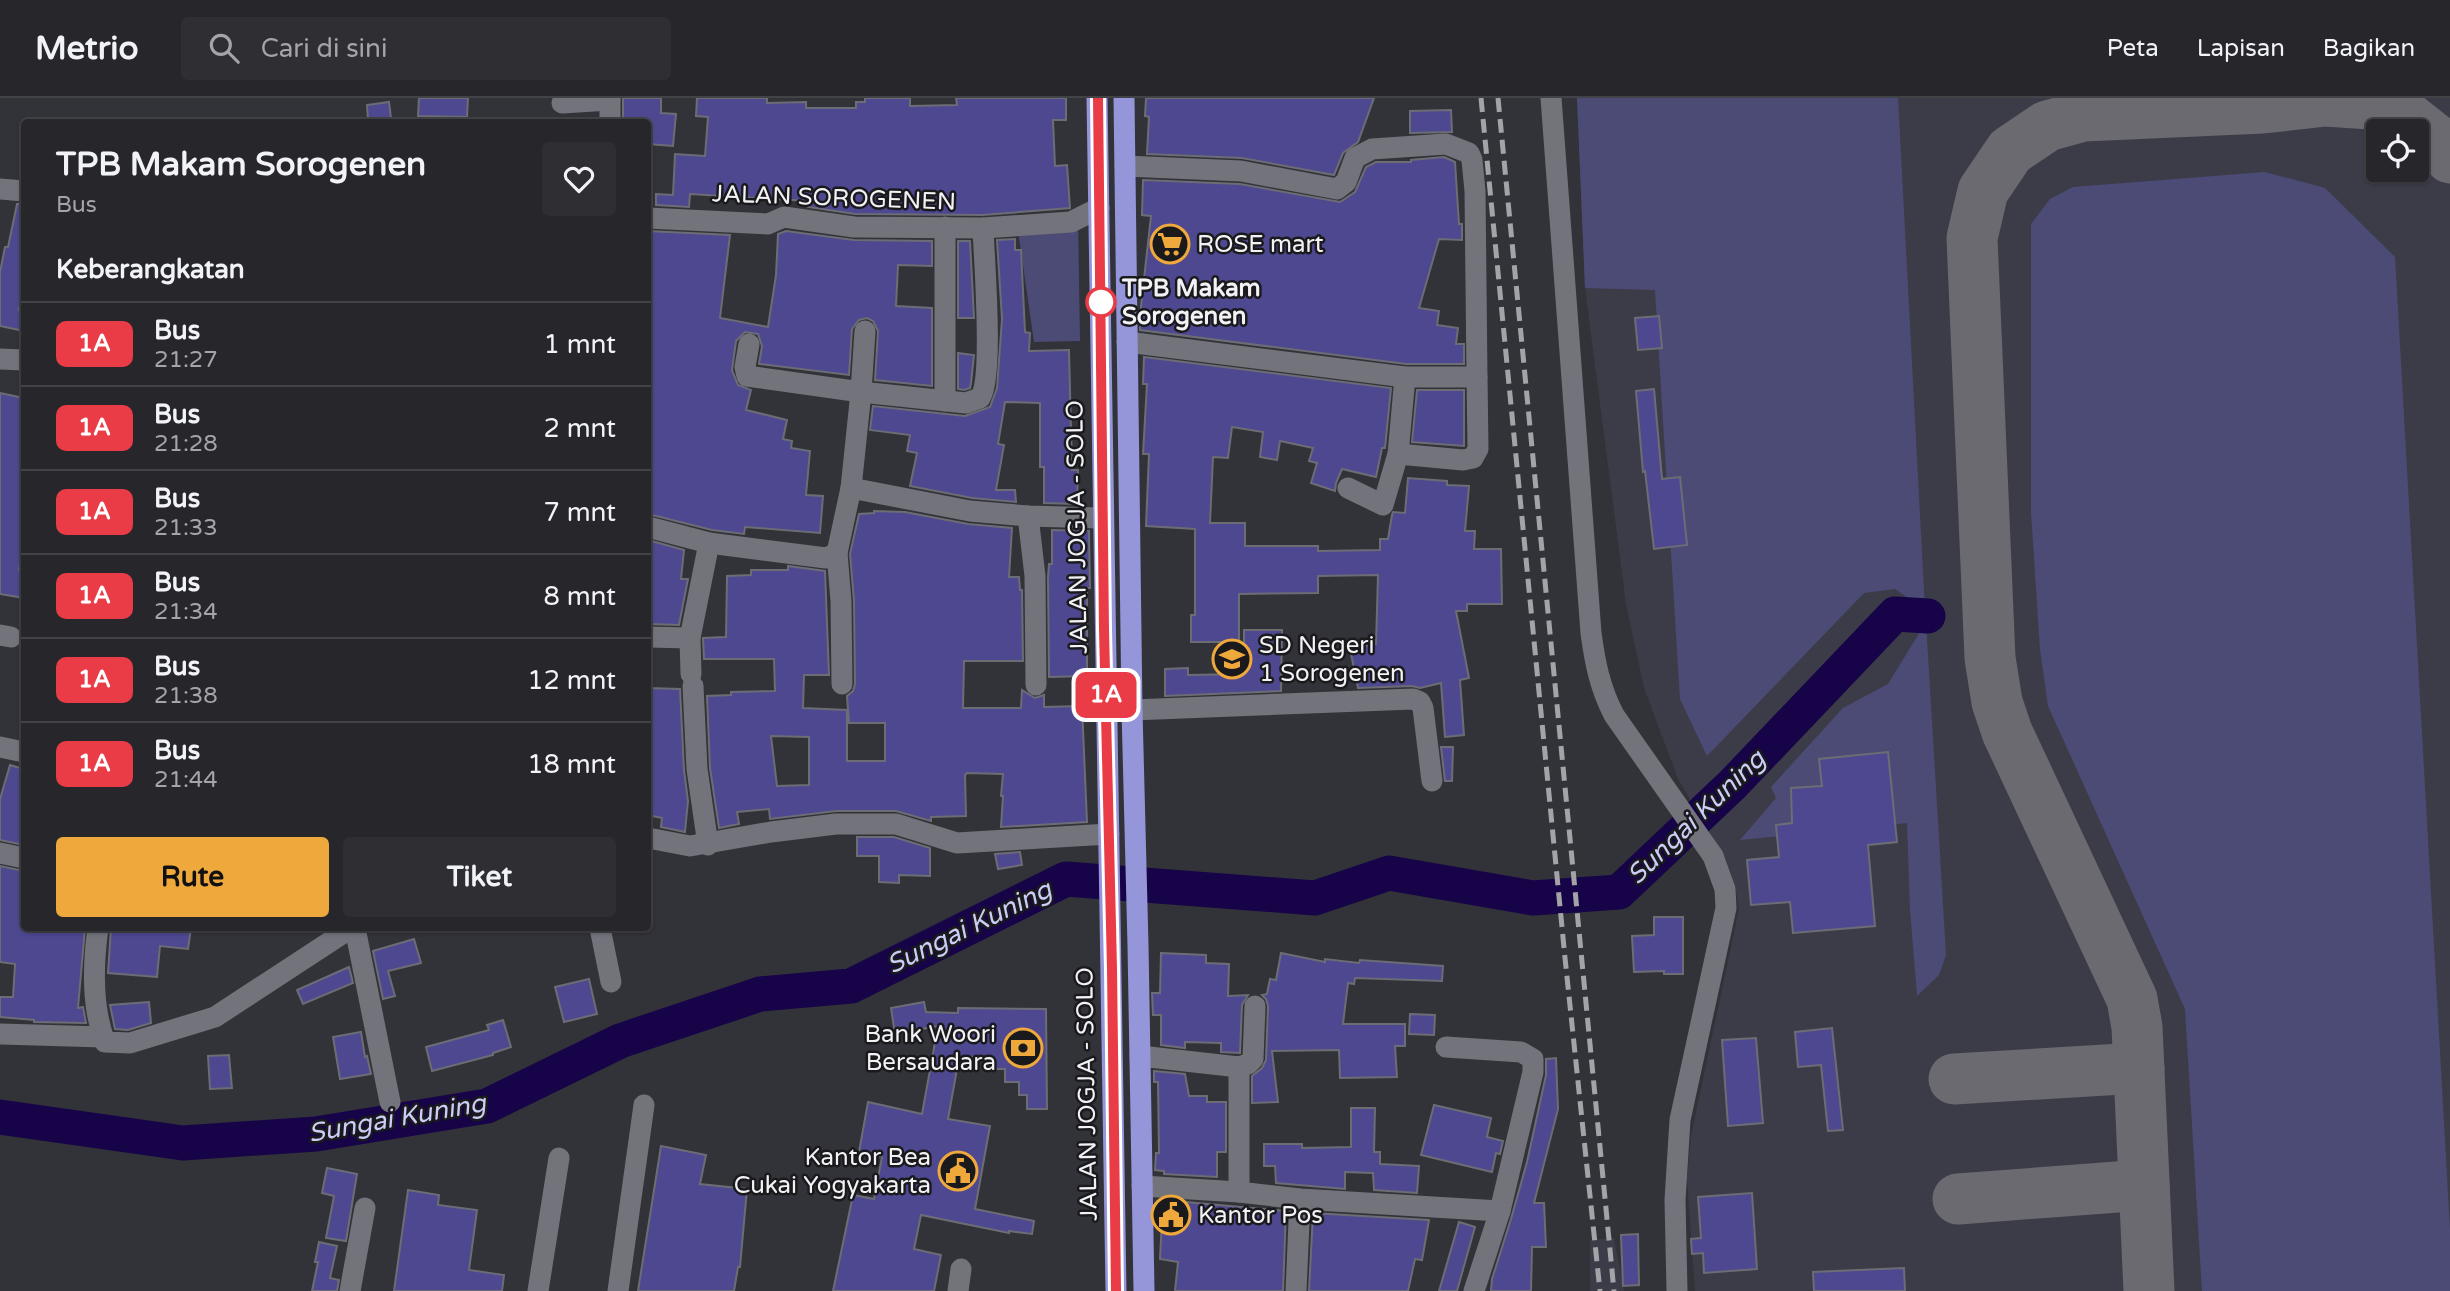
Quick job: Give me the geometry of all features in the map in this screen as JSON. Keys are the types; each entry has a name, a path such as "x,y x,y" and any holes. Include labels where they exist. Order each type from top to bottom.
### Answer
{"highway":[{"name":"JALAN JOGJA - SOLO","path":"1097,98 1116,1291"},
{"path":"1124,98 1143,1291"}],"street":[{"path":"1551,98 1591,634 1596,669 1603,694 1614,715 1713,856 1725,889 1726,908 1681,1120 1675,1200 1677,1291"},
{"path":"562,103 610,99 610,119"},
{"path":"1125,166 1241,171 1337,188 1346,182 1355,158 1372,149 1446,144 1469,153 1475,191 1478,449 1473,458 1463,460 1398,454"},
{"path":"0,189 21,191"},
{"name":"JALAN SOROGENEN","path":"651,218 768,224 784,217 854,227 983,228 1071,222 1099,208"},
{"path":"945,227 945,401"},
{"path":"749,344 745,367 747,376 861,392 945,401 975,401 980,398 986,386 987,305 983,228"},
{"path":"842,684 841,601 837,553 851,488 865,331"},
{"path":"1127,342 1405,377 1477,377"},
{"path":"0,359 21,360"},
{"path":"1349,488 1383,505 1398,454 1405,377"},
{"path":"851,488 970,511 1102,518"},
{"path":"1028,516 1035,576 1036,684"},
{"path":"651,528 709,543 818,558 837,553"},
{"path":"708,845 697,769 691,638 709,543"},
{"path":"651,637 691,638"},
{"path":"1132,710 1413,699 1420,702 1423,708 1432,781"},
{"path":"0,747 21,751"},
{"path":"651,839 690,846 708,845 771,832 836,824 896,824 957,843 1109,843"},
{"path":"0,853 21,857"},
{"path":"98,931 95,949 101,1031 105,1042 111,1044 130,1044 215,1017 348,931"},
{"path":"354,931 390,1101"},
{"path":"601,931 611,982"},
{"path":"1140,1056 1239,1067 1248,1064 1253,1059 1255,1006"},
{"path":"0,1034 101,1031"},
{"path":"1446,1047 1521,1052 1533,1059 1533,1072 1500,1211 1474,1291"},
{"path":"1239,1067 1239,1192"},
{"path":"618,1291 644,1105"},
{"path":"538,1291 559,1158"},
{"path":"1142,1186 1500,1211"},
{"path":"1296,1291 1300,1199"},
{"path":"350,1291 365,1208"},
{"path":"958,1291 961,1269"}],"shaded area":[{"path":"1577,98 2450,98 2450,1291 1695,1291 1687,1179 1691,1136 1739,909 1735,885 1726,861 1678,779 1644,688 1626,604 1585,288"},
{"path":"1577,98 1898,98 1925,610 1895,589 1864,593 1707,756 1680,699 1655,290 1585,288"},
{"path":"2265,172 2325,188 2395,257 2450,1229 2450,1291 2202,1291 2185,1009 2048,706 2040,649 2031,512 2031,224 2050,199 2073,187"},
{"path":"1078,218 1080,341 1034,342 1017,223"},
{"path":"1926,622 1946,955 1939,975 1917,996 1907,823 1740,840 1776,798 1771,787 1843,708 1888,684"},
{"path":"1614,1238 1624,1291 1590,1291 1590,1240"}],"building":[{"path":"419,98 468,98 467,117 418,116"},
{"path":"623,98 661,98 661,113 676,114 673,146 651,144 651,119 623,119"},
{"path":"697,98 767,98 767,103 806,102 806,108 856,108 856,102 865,102 865,98 910,98 910,106 957,105 956,98 1066,98 1066,120 1053,120 1055,166 1067,165 1070,208 983,215 855,214 808,207 808,201 690,194 689,207 656,205 656,194 673,195 675,154 705,156 708,117 696,116"},
{"path":"1146,98 1374,98 1358,142 1343,153 1334,175 1242,158 1147,154 1149,117 1145,116"},
{"path":"389,102 391,118 368,119 367,105"},
{"path":"1451,110 1452,132 1410,133 1410,111"},
{"path":"1444,157 1455,162 1462,240 1439,239 1419,308 1439,311 1437,325 1458,328 1456,344 1464,344 1464,364 1406,364 1140,330 1151,216 1142,215 1143,180 1240,184 1340,202 1355,192 1366,167 1376,162 1411,162"},
{"path":"17,204 21,204 21,330 0,326 0,272 5,247 8,247"},
{"path":"651,231 730,235 720,318 768,327 776,275 778,234 786,231 854,240 932,241 932,266 898,265 896,306 932,308 932,386 875,380 878,331 873,321 867,318 859,320 852,329 849,375 759,364 762,346 758,334 745,332 736,341 732,370 738,385 751,390 746,410 787,420 783,439 792,441 791,448 810,451 806,495 823,496 820,533 745,527 744,534 712,530 651,515"},
{"path":"1015,239 1015,250 1021,250 1025,332 1030,333 1029,351 1069,350 1072,470 1078,470 1077,504 1044,503 1044,467 1040,467 1040,403 1005,402 998,444 1004,445 996,490 1015,490 1016,502 972,498 910,486 917,453 907,451 910,435 870,430 873,406 965,416 990,407 997,388 1002,319 997,240"},
{"path":"958,241 970,241 974,318 958,318"},
{"path":"1659,316 1662,348 1638,350 1635,318"},
{"path":"958,353 974,355 970,388 964,390 958,389"},
{"path":"1144,357 1391,388 1385,448 1382,448 1376,477 1342,469 1335,491 1311,483 1317,463 1309,461 1313,448 1280,441 1277,460 1260,457 1263,432 1232,427 1228,458 1213,457 1210,523 1245,523 1245,546 1318,546 1318,551 1380,550 1380,539 1388,539 1393,512 1405,513 1408,478 1469,486 1465,531 1475,531 1474,549 1501,549 1502,604 1467,604 1467,611 1456,611 1469,678 1460,680 1464,735 1445,737 1441,683 1420,688 1358,688 1350,649 1376,644 1378,575 1318,576 1318,593 1239,594 1239,642 1191,642 1191,615 1195,615 1195,529 1146,526 1149,454 1143,454 1147,384 1143,384"},
{"path":"1654,389 1662,479 1680,477 1687,545 1654,549 1645,471 1643,472 1636,391"},
{"path":"1417,390 1464,390 1464,446 1412,442"},
{"path":"0,393 21,397 21,598 0,594"},
{"path":"905,512 968,524 1012,528 1009,577 1019,577 1022,590 1023,661 964,661 963,708 1021,708 1022,690 1035,698 1044,695 1044,707 1082,706 1087,822 1001,827 1003,774 967,773 966,816 931,817 931,821 896,811 836,811 770,819 769,809 737,812 739,824 719,828 710,768 707,696 731,695 731,692 775,691 774,659 704,659 703,638 726,637 727,576 751,575 751,570 788,570 788,566 825,571 829,675 804,675 803,708 847,710 847,761 885,761 885,723 849,723 847,696 853,691 855,684 854,601 850,554 859,514","holes":["771,736 809,737 809,785 777,786"]},
{"path":"1052,530 1089,531 1087,676 1049,677 1048,577 1049,564 1052,564"},
{"path":"651,541 684,550 681,579 688,579 679,625 651,624"},
{"path":"1244,630 1282,630 1281,691 1165,696 1165,669 1188,668 1188,675 1244,674"},
{"path":"651,688 680,689 688,801 685,832 661,827 662,818 651,816"},
{"path":"1441,747 1453,747 1452,781 1445,781"},
{"path":"1888,752 1897,842 1868,845 1875,926 1793,933 1790,902 1751,905 1747,860 1779,857 1776,825 1792,823 1791,788 1822,786 1819,759"},
{"path":"10,765 21,768 21,844 0,840 0,799"},
{"path":"857,837 894,837 930,848 930,876 899,875 899,883 879,882 879,856 857,856"},
{"path":"1020,852 1022,865 998,869 995,854"},
{"path":"0,866 21,870 21,931 85,931 78,1008 83,1007 86,1023 34,1022 0,1017 0,997 13,997 15,964 0,962"},
{"path":"1654,917 1683,917 1683,974 1664,974 1664,971 1634,972 1632,936 1654,935"},
{"path":"111,931 191,931 188,949 160,946 157,977 108,973"},
{"path":"414,939 421,963 388,971 395,996 383,999 373,951"},
{"path":"1161,953 1206,955 1206,963 1229,964 1228,996 1248,995 1242,1005 1240,1053 1221,1052 1221,1043 1185,1042 1185,1048 1161,1045 1161,1015 1153,1015 1152,993 1160,993"},
{"path":"1281,953 1325,962 1325,959 1359,963 1360,960 1443,966 1442,981 1355,978 1354,984 1348,983 1343,1024 1405,1024 1405,1046 1395,1046 1397,1077 1340,1078 1339,1050 1272,1051 1278,1102 1252,1103 1252,1076 1262,1068 1266,1060 1268,1006 1262,995 1267,994 1270,979 1276,980"},
{"path":"349,967 353,983 303,1004 297,990"},
{"path":"589,979 597,1014 564,1022 555,987"},
{"path":"149,1002 151,1023 128,1030 115,1029 110,1005"},
{"path":"924,1002 926,1012 958,1013 958,1008 1046,1009 1047,1109 1027,1109 1027,1095 1019,1095 1019,1082 1005,1082 1005,1069 988,1069 988,1057 959,1058 948,1119 990,1126 975,1209 1034,1221 1032,1234 1009,1233 921,1215 914,1249 941,1255 934,1291 833,1291 853,1195 874,1199 882,1157 859,1152 868,1102 922,1114 938,1026 895,1034 891,1008"},
{"path":"1410,1014 1435,1015 1434,1035 1409,1034"},
{"path":"503,1020 511,1047 493,1055 432,1071 426,1047 489,1030 487,1025"},
{"path":"1832,1028 1843,1130 1828,1131 1821,1065 1798,1067 1795,1032"},
{"path":"361,1032 371,1074 340,1079 333,1037"},
{"path":"1756,1038 1763,1123 1728,1126 1722,1040"},
{"path":"229,1055 232,1088 210,1089 208,1056"},
{"path":"1556,1058 1558,1109 1534,1203 1544,1203 1546,1247 1532,1247 1531,1291 1491,1291 1492,1279 1527,1162 1546,1075 1546,1059"},
{"path":"1154,1071 1185,1074 1189,1096 1207,1096 1207,1102 1226,1102 1226,1152 1217,1152 1217,1177 1164,1174 1164,1171 1155,1170 1156,1153 1159,1153 1158,1082 1154,1082"},
{"path":"1434,1105 1491,1118 1487,1137 1503,1141 1500,1154 1496,1153 1492,1172 1421,1155"},
{"path":"1351,1108 1375,1108 1374,1152 1380,1152 1380,1164 1419,1166 1417,1193 1374,1190 1373,1173 1345,1172 1345,1189 1276,1183 1275,1166 1264,1166 1264,1144 1302,1144 1302,1148 1351,1147"},
{"path":"661,1146 706,1155 700,1184 747,1189 740,1267 734,1291 638,1291"},
{"path":"327,1168 357,1174 346,1241 326,1238 334,1196 322,1193"},
{"path":"408,1190 439,1195 438,1205 477,1210 469,1270 504,1275 502,1291 394,1291"},
{"path":"1752,1193 1757,1269 1704,1273 1703,1253 1692,1254 1691,1239 1701,1238 1698,1197"},
{"path":"1163,1200 1286,1211 1283,1291 1175,1291 1178,1262 1160,1259"},
{"path":"1313,1213 1429,1220 1422,1260 1415,1259 1408,1291 1309,1291"},
{"path":"1459,1222 1475,1227 1457,1291 1439,1291"},
{"path":"1638,1234 1639,1285 1623,1286 1621,1235"},
{"path":"319,1242 337,1246 330,1278 339,1280 337,1291 312,1291"},
{"path":"1904,1268 1905,1291 1814,1291 1813,1272"}],"waterway":[{"name":"Sungai Kuning","path":"0,1117 183,1143 316,1134 487,1106 620,1041 760,994 851,986 1066,879 1315,898 1389,873 1533,898 1619,892 1733,784 1895,614 1928,616"}],"taxiway":[{"path":"2149,1291 2137,1027 2132,999 2007,732 1997,702 1990,658 1972,238 1983,191 2010,151 2047,126 2084,116 2263,108 2326,101 2386,105 2406,116 2435,139 2450,158"},
{"path":"1954,1079 2139,1068"},
{"path":"1958,1199 2144,1185"}],"railway":[{"path":"1481,98 1600,1291"},
{"path":"1498,98 1614,1291"}],"bus line":[{"name":"1A","path":"1098,98 1116,1291"}],"place":[{"name":"ROSE mart","path":"1170,244"},
{"name":"TPB Makam Sorogenen","path":"1101,302"},
{"name":"SD Negeri 1 Sorogenen","path":"1232,659"},
{"name":"Bank Woori Bersaudara","path":"1023,1048"},
{"name":"Kantor Bea Cukai Yogyakarta","path":"958,1171"},
{"name":"Kantor Pos","path":"1171,1215"}]}
